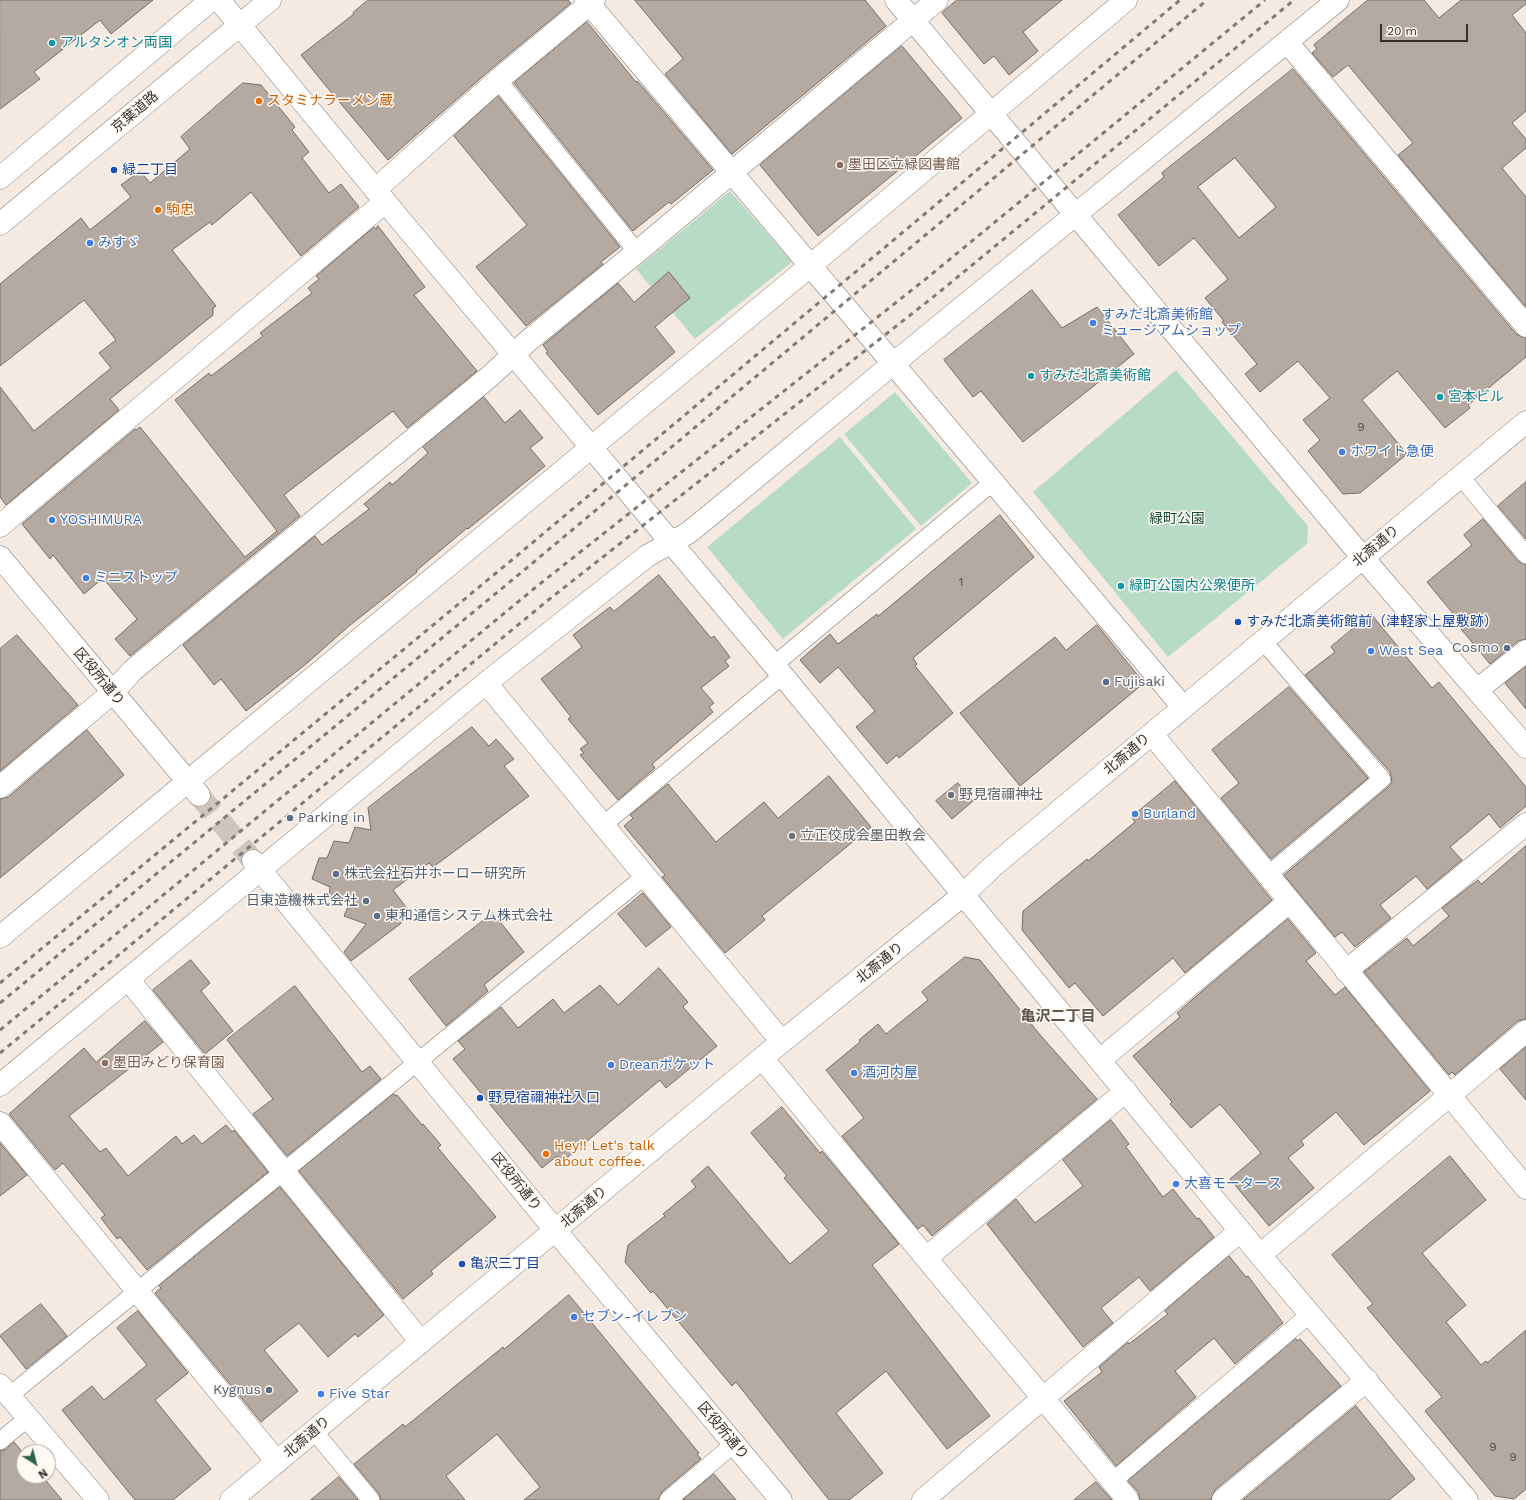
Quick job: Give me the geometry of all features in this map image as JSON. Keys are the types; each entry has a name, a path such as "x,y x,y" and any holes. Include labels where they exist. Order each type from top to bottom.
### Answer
{"main road":[{"path":"0,178 211,0"},
{"path":"219,0 590,448 672,542 1260,1255 1367,1380 1466,1500"},
{"name":"京葉道路","path":"0,224 270,0"},
{"path":"896,0 1363,558 1526,747"},
{"path":"0,787 112,693 133,670 514,355 528,341 637,252 937,0"},
{"path":"0,937 193,788 590,448 810,266 1126,0"},
{"path":"0,1085 128,979 257,866 647,556 688,533 708,517 1338,0"},
{"path":"0,526 380,196 498,80 590,1 731,173 1183,707"},
{"path":"1287,42 1526,326"},
{"name":"北斎通り","path":"231,1500 762,1058 963,895 992,867 1526,422"},
{"name":"区役所通り","path":"0,557 112,693 193,788"},
{"path":"1477,690 1526,651"},
{"path":"486,683 782,1042"},
{"path":"1152,734 1526,1188"},
{"path":"1346,971 1526,824"},
{"name":"区役所通り","path":"257,866 555,1230 781,1500"},
{"path":"1100,1060 1289,902"},
{"path":"128,979 421,1342"},
{"path":"1260,1255 1526,1031"},
{"path":"762,1058 926,1258 1128,1500"},
{"path":"926,1258 1126,1091"},
{"path":"0,1123 277,1462"},
{"path":"924,1500 1240,1230"},
{"path":"1223,1500 1367,1380"},
{"path":"5,1390 98,1500"}],"lane":[{"path":"498,80 637,252"},
{"path":"1460,476 1526,555"},
{"path":"603,825 993,482"},
{"path":"1263,641 1382,779 1268,875"},
{"path":"5,1390 137,1291 645,876"},
{"path":"1113,1481 1310,1314"},
{"path":"0,1441 28,1418"},
{"path":"314,1431 371,1500"},
{"path":"668,1500 734,1444"}],"green space":[{"path":"730,191 792,262 695,339 636,269"},
{"name":"緑町公園","path":"1176,370 1308,526 1307,544 1168,657 1033,492"},
{"path":"895,392 972,483 921,526 844,434"},
{"path":"840,437 916,529 783,639 707,547"}],"building":[{"path":"0,0 153,0 111,34 100,20 34,72 40,79 0,109"},
{"path":"368,0 568,0 571,3 490,70 388,160 301,55 354,14 353,13"},
{"path":"635,0 865,0 886,26 732,154 665,74 683,59"},
{"path":"957,0 1062,0 1023,32 1038,51 1009,75 994,56 984,64 942,13"},
{"path":"1368,0 1424,0 1439,18 1461,0 1526,0 1526,4 1512,15 1526,33 1526,111 1512,123 1526,139 1526,148 1502,168 1526,197 1526,307 1398,155 1413,143 1348,65 1333,77 1312,53 1317,49 1314,45"},
{"path":"587,22 636,82 637,81 645,90 713,170 671,204 669,202 633,231 514,83"},
{"name":"墨田区立緑図書館","path":"902,46 962,118 818,236 760,165"},
{"path":"1293,69 1516,334 1526,338 1526,357 1468,405 1470,408 1445,428 1397,371 1362,400 1407,454 1360,493 1343,494 1308,451 1320,440 1303,420 1330,398 1298,361 1260,392 1245,374 1257,364 1222,322 1224,321 1205,298 1228,279 1194,238 1159,266 1118,215 1164,177 1162,173","holes":["1235,158 1276,207 1239,238 1198,187"]},
{"path":"243,83 261,85 295,127 292,130 309,152 302,158 329,193 341,184 359,207 301,256 251,192 212,225 210,222 172,250 216,306 213,308 213,315 110,399 119,410 6,505 0,497 0,387 34,431 111,368 99,353 116,340 84,300 0,366 0,284 81,218 90,230 131,197 121,185 140,171 150,183 190,149 181,137"},
{"path":"498,96 620,247 601,262 603,264 526,326 476,267 527,225 454,136"},
{"path":"378,226 425,287 414,295 477,371 407,428 393,411 284,495 300,516 130,656 115,639 137,619 103,578 84,594 53,555 50,559 22,524 135,429 136,430 140,427 245,557 277,531 175,400 209,373 211,376 263,336 260,333 312,293 308,288 319,279 316,276 374,227 376,229"},
{"path":"669,272 690,298 655,327 675,352 598,415 546,353 548,352 543,345 618,283 634,302"},
{"name":"すみだ北斎美術館","path":"1032,290 1062,328 1097,307 1134,354 1023,442 981,391 973,397 944,360"},
{"path":"484,397 505,423 520,410 543,438 530,448 545,466 468,529 467,528 416,571 417,572 349,626 306,664 246,711 221,679 214,685 183,645 315,536 322,545 369,509 364,504 390,482 392,485 428,453 423,447"},
{"path":"1526,482 1526,539 1498,506"},
{"path":"1000,515 1034,557 913,658 917,664 915,666 953,713 899,758 897,755 887,764 856,727 875,711 838,667 820,683 800,660 830,634 838,644 877,614 878,616"},
{"path":"1483,519 1518,561 1526,565 1526,639 1518,641 1490,664 1452,618 1455,616 1427,582 1472,545 1464,535"},
{"path":"659,575 711,638 714,636 730,657 725,661 729,666 701,688 714,703 709,707 713,712 652,764 655,768 618,800 580,755 584,753 580,749 588,743 568,719 571,717 541,679 582,647 573,635 610,607 614,611"},
{"path":"1371,614 1432,688 1439,682 1526,787 1526,806 1500,828 1489,814 1450,847 1462,860 1427,889 1416,876 1380,905 1391,918 1355,947 1342,932 1335,937 1284,875 1392,782 1390,772 1305,675 1335,652 1331,647"},
{"path":"1097,625 1144,683 1020,786 960,713 1055,637 1066,650"},
{"path":"17,635 78,705 0,771 0,649"},
{"path":"1526,667 1526,709 1505,683"},
{"path":"1289,687 1368,778 1271,859 1221,798 1239,783 1212,750"},
{"path":"472,727 489,746 496,739 514,759 504,766 529,796 433,867 429,863 393,890 412,915 351,961 344,952 366,924 344,916 350,902 329,899 330,887 312,879 319,858 327,858 334,841 349,843 355,827 371,830 368,808"},
{"path":"87,730 124,775 0,878 0,799 8,797"},
{"path":"829,776 871,827 762,916 765,920 725,953 662,877 665,875 624,826 633,818 630,815 668,784 716,842 764,802 778,818"},
{"path":"1175,781 1272,900 1185,973 1173,958 1103,1016 1075,983 1069,988 1022,930 1023,911 1087,859 1088,861 1135,822 1132,817"},
{"path":"958,783 973,801 952,819 936,801"},
{"path":"1526,846 1526,1019 1518,1021 1455,1075 1452,1072 1449,1075 1364,972 1407,938 1413,946 1449,916 1442,908 1478,880 1481,884"},
{"path":"643,893 671,927 646,947 618,914"},
{"path":"493,913 524,952 484,985 488,991 446,1026 409,979"},
{"path":"1288,919 1316,953 1306,961 1335,995 1345,987 1430,1091 1364,1145 1336,1112 1301,1141 1304,1145 1288,1158 1314,1188 1269,1226 1230,1179 1261,1153 1220,1104 1191,1128 1170,1104 1172,1102 1133,1056 1180,1017 1177,1013"},
{"path":"965,957 980,960 1041,1036 1097,1099 932,1236 923,1225 918,1229 842,1136 864,1118 826,1070 860,1042 859,1040 878,1024 886,1034 928,1000 922,992"},
{"path":"191,960 210,983 201,991 233,1031 205,1054 153,990"},
{"path":"659,968 688,1002 683,1007 717,1046 666,1088 660,1080 562,1162 557,1156 542,1168 453,1059 465,1049 458,1041 501,1007 518,1028 553,999 564,1013 600,985 618,1005"},
{"path":"295,986 362,1072 370,1066 381,1079 287,1156 253,1114 273,1099 227,1040"},
{"path":"145,1021 163,1042 69,1116 100,1152 106,1148 128,1176 176,1136 182,1144 194,1135 202,1144 226,1125 232,1132 234,1130 268,1172 147,1270 120,1237 117,1239 101,1218 105,1215 63,1163 55,1170 9,1114 84,1048 96,1062"},
{"path":"1526,1047 1526,1100 1500,1069"},
{"path":"394,1094 395,1096 397,1095 441,1145 438,1148 496,1217 431,1271 433,1274 403,1299 299,1171"},
{"path":"782,1107 820,1153 822,1151 899,1244 872,1265 990,1416 947,1449 886,1371 836,1413 883,1473 849,1500 829,1500 736,1382 732,1386 653,1291 651,1293 625,1262 628,1245 665,1216 663,1214 696,1187 691,1181 708,1166 790,1264 829,1231 784,1178 787,1176 751,1133"},
{"path":"1111,1120 1129,1144 1126,1147 1163,1197 1173,1189 1197,1219 1199,1218 1214,1237 1150,1291 1139,1277 1101,1308 1113,1323 1083,1347 987,1224 1016,1199 1035,1223 1083,1186 1063,1160"},
{"path":"0,1143 27,1175 0,1196"},
{"path":"1450,1156 1486,1200 1422,1253 1466,1305 1446,1322 1481,1365 1486,1361 1487,1363 1526,1330 1526,1489 1514,1499 1495,1496 1425,1411 1442,1397 1367,1308 1373,1304 1332,1255"},
{"path":"280,1187 384,1315 358,1337 355,1334 328,1357 299,1323 264,1350 298,1391 261,1422 155,1293 161,1288 159,1286"},
{"path":"1229,1256 1246,1277 1248,1276 1283,1323 1235,1364 1214,1338 1175,1371 1196,1397 1116,1466 1064,1401 1102,1372 1099,1367 1128,1342 1129,1344 1168,1314 1165,1311"},
{"path":"569,1295 699,1453 697,1454 701,1459 662,1492 658,1500 524,1500 540,1487 497,1434 446,1476 465,1500 381,1500 379,1494 354,1464 403,1424 405,1427 503,1347 504,1349"},
{"path":"41,1304 67,1336 26,1369 0,1336"},
{"path":"138,1311 188,1373 155,1400 211,1469 173,1500 135,1500 62,1410 92,1386 104,1400 147,1365 117,1328"},
{"path":"1296,1339 1297,1341 1300,1339 1341,1386 1215,1490 1211,1500 1140,1500 1138,1492 1128,1481"},
{"path":"1356,1406 1415,1479 1389,1500 1243,1500"},
{"path":"14,1442 16,1444 16,1484 49,1484 62,1500 0,1500 0,1451 6,1449"},
{"path":"714,1474 736,1500 683,1500"},
{"path":"339,1477 358,1500 311,1500"},
{"path":"1096,1482 1112,1500 1074,1500"}],"tunnel":[{"path":"199,795 253,861"}],"railway":[{"path":"0,983 513,559 1180,0"},
{"path":"0,1003 523,571 1207,0"},
{"path":"0,1030 536,587 927,278 1265,0"},
{"path":"0,1053 547,601 937,294 1294,0"}],"place":[{"name":"アルタシオン両国","path":"52,43"},
{"name":"スタミナラーメン蔵","path":"259,101"},
{"name":"墨田区立緑図書館","path":"840,165"},
{"name":"緑二丁目","path":"114,170"},
{"name":"駒忠","path":"158,210"},
{"name":"みすゞ","path":"90,243"},
{"name":"すみだ北斎美術館 ミュージアムショップ","path":"1093,323"},
{"name":"すみだ北斎美術館","path":"1031,376"},
{"name":"宮本ビル","path":"1440,397"},
{"name":"ホワイト急便","path":"1342,452"},
{"name":"YOSHIMURA","path":"52,520"},
{"name":"ミニストップ","path":"86,578"},
{"name":"緑町公園内公衆便所","path":"1121,586"},
{"name":"すみだ北斎美術館前（津軽家上屋敷跡）","path":"1238,622"},
{"name":"Cosmo","path":"1507,648"},
{"name":"West Sea","path":"1371,651"},
{"name":"Fujisaki","path":"1106,682"},
{"name":"野見宿禰神社","path":"951,795"},
{"name":"Burland","path":"1135,814"},
{"name":"Parking in","path":"290,818"},
{"name":"立正佼成会墨田教会","path":"792,836"},
{"name":"株式会社石井ホーロー研究所","path":"336,874"},
{"name":"日東造機株式会社","path":"366,901"},
{"name":"東和通信システム株式会社","path":"377,916"},
{"name":"墨田みどり保育園","path":"105,1063"},
{"name":"Dreanポケット","path":"611,1065"},
{"name":"酒河内屋","path":"854,1073"},
{"name":"野見宿禰神社入口","path":"480,1098"},
{"name":"Hey!! Let's talk about coffee.","path":"546,1154"},
{"name":"大喜モータース","path":"1176,1184"},
{"name":"亀沢三丁目","path":"462,1264"},
{"name":"セブン-イレブン","path":"574,1317"},
{"name":"Kygnus","path":"269,1390"},
{"name":"Five Star","path":"321,1394"}],"district":[{"name":"亀沢二丁目","path":"1058,1017"}]}
